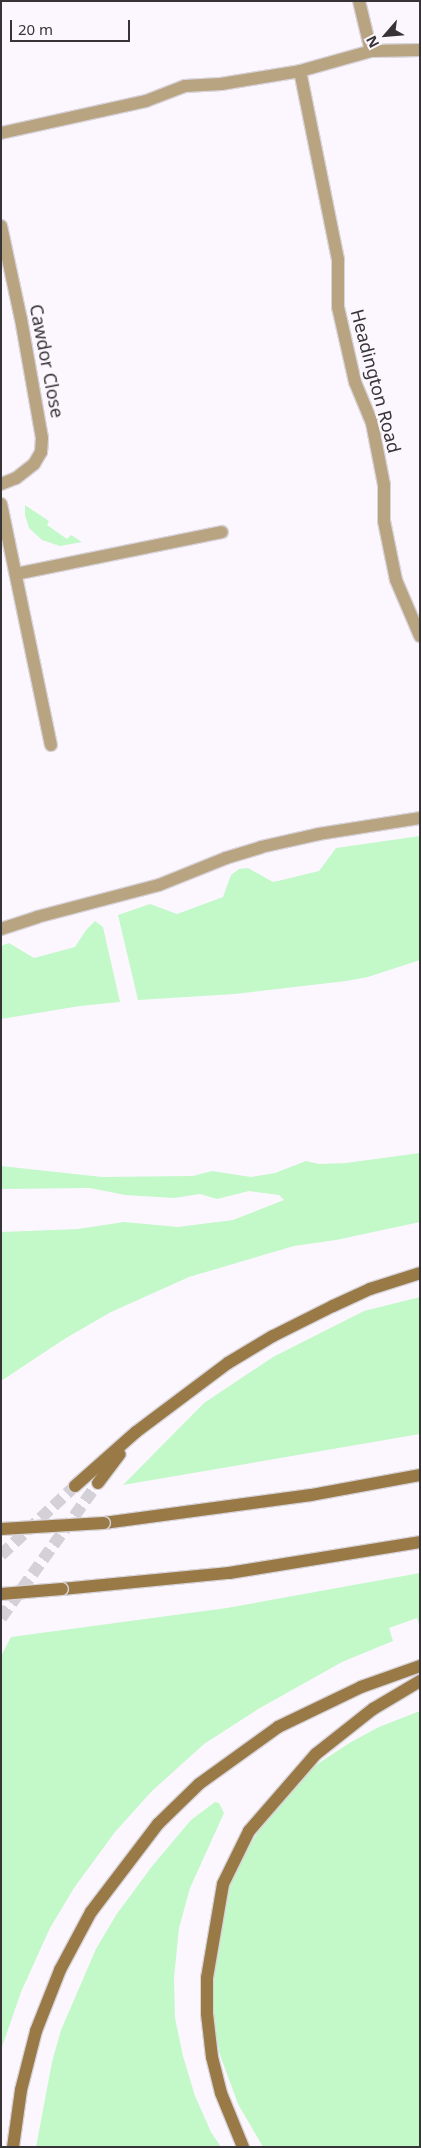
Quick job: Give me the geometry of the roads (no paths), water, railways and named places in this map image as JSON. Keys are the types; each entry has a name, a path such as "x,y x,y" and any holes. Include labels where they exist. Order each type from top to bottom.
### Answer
{"main road":[{"path":"76,1486 136,1432 220,1368 273,1336 370,1289 420,1273"},
{"path":"98,1483 136,1432"},
{"path":"1,1529 104,1522 311,1495 420,1475"},
{"path":"1,1594 229,1573 420,1542"},
{"path":"12,2147 21,2090 36,2031 60,1970 91,1912 129,1859 158,1824 199,1784 278,1727 362,1687 420,1666"},
{"path":"243,2147 221,2093 212,2057 207,2014 207,1978 223,1884 249,1831 316,1754 373,1709 420,1681"}],"street":[{"path":"359,1 371,51"},
{"path":"1,133 146,101 185,86 222,84 300,71 371,51 420,50"},
{"name":"Headington Road","path":"300,71 338,260 338,307 355,382 372,423 384,486 384,521 398,586 420,636"},
{"name":"Cawdor Close","path":"1,226 23,329 42,438 41,452 34,464 16,478 1,484"},
{"path":"1,504 51,745"},
{"path":"16,574 222,532"},
{"path":"1,929 37,917 159,885 226,858 261,847 319,834 420,818"}],"tunnel":[{"path":"1,1618 98,1483"},
{"path":"1,1555 75,1486"}]}
